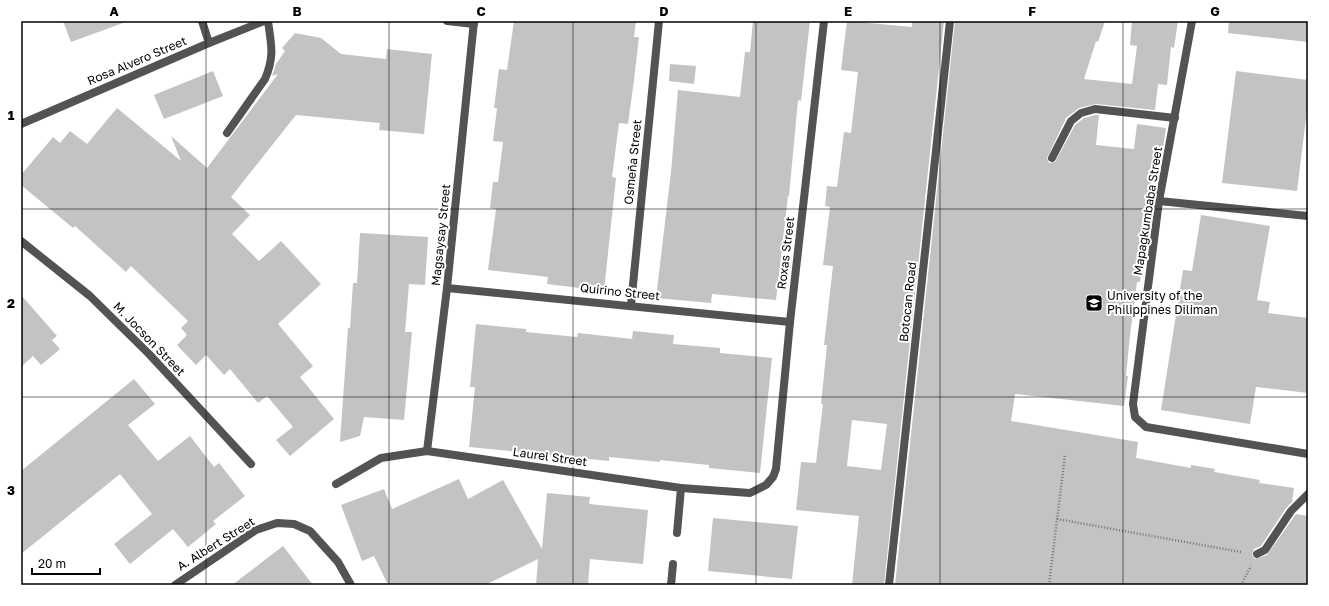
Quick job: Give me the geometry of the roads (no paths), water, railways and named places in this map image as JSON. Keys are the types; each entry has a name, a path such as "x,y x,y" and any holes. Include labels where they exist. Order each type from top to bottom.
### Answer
{"street":[{"path":"202,21 209,43"},
{"name":"Rosa Alvero Street","path":"21,124 209,43 264,21"},
{"path":"227,133 264,79 269,69 272,59 268,21"},
{"path":"447,21 474,22"},
{"name":"Osmeña Street","path":"631,305 659,21"},
{"name":"Roxas Street","path":"766,485 773,477 776,469 790,322 824,21"},
{"name":"Botocan Road","path":"889,585 950,21"},
{"name":"Mapagkumbaba Street","path":"1192,21 1159,201 1133,404 1134,418 1146,427 1308,454"},
{"name":"Magsaysay Street","path":"427,451 447,288 474,22"},
{"path":"1052,158 1071,121 1081,113 1095,109 1175,118"},
{"path":"1159,201 1308,216"},
{"name":"M. Jocson Street","path":"21,241 90,296 149,354 251,464"},
{"name":"Quirino Street","path":"447,288 631,305 790,322"},
{"name":"Laurel Street","path":"336,484 381,458 427,451 681,488 750,493 766,485"},
{"path":"677,533 681,488"},
{"path":"1257,554 1265,550 1291,511 1308,494"},
{"name":"A. Albert Street","path":"175,585 256,530 277,523 294,524 310,531 338,562 351,585"},
{"path":"671,585 673,564"}],"place":[{"name":"University of the Philippines Diliman","path":"1094,303"}]}
